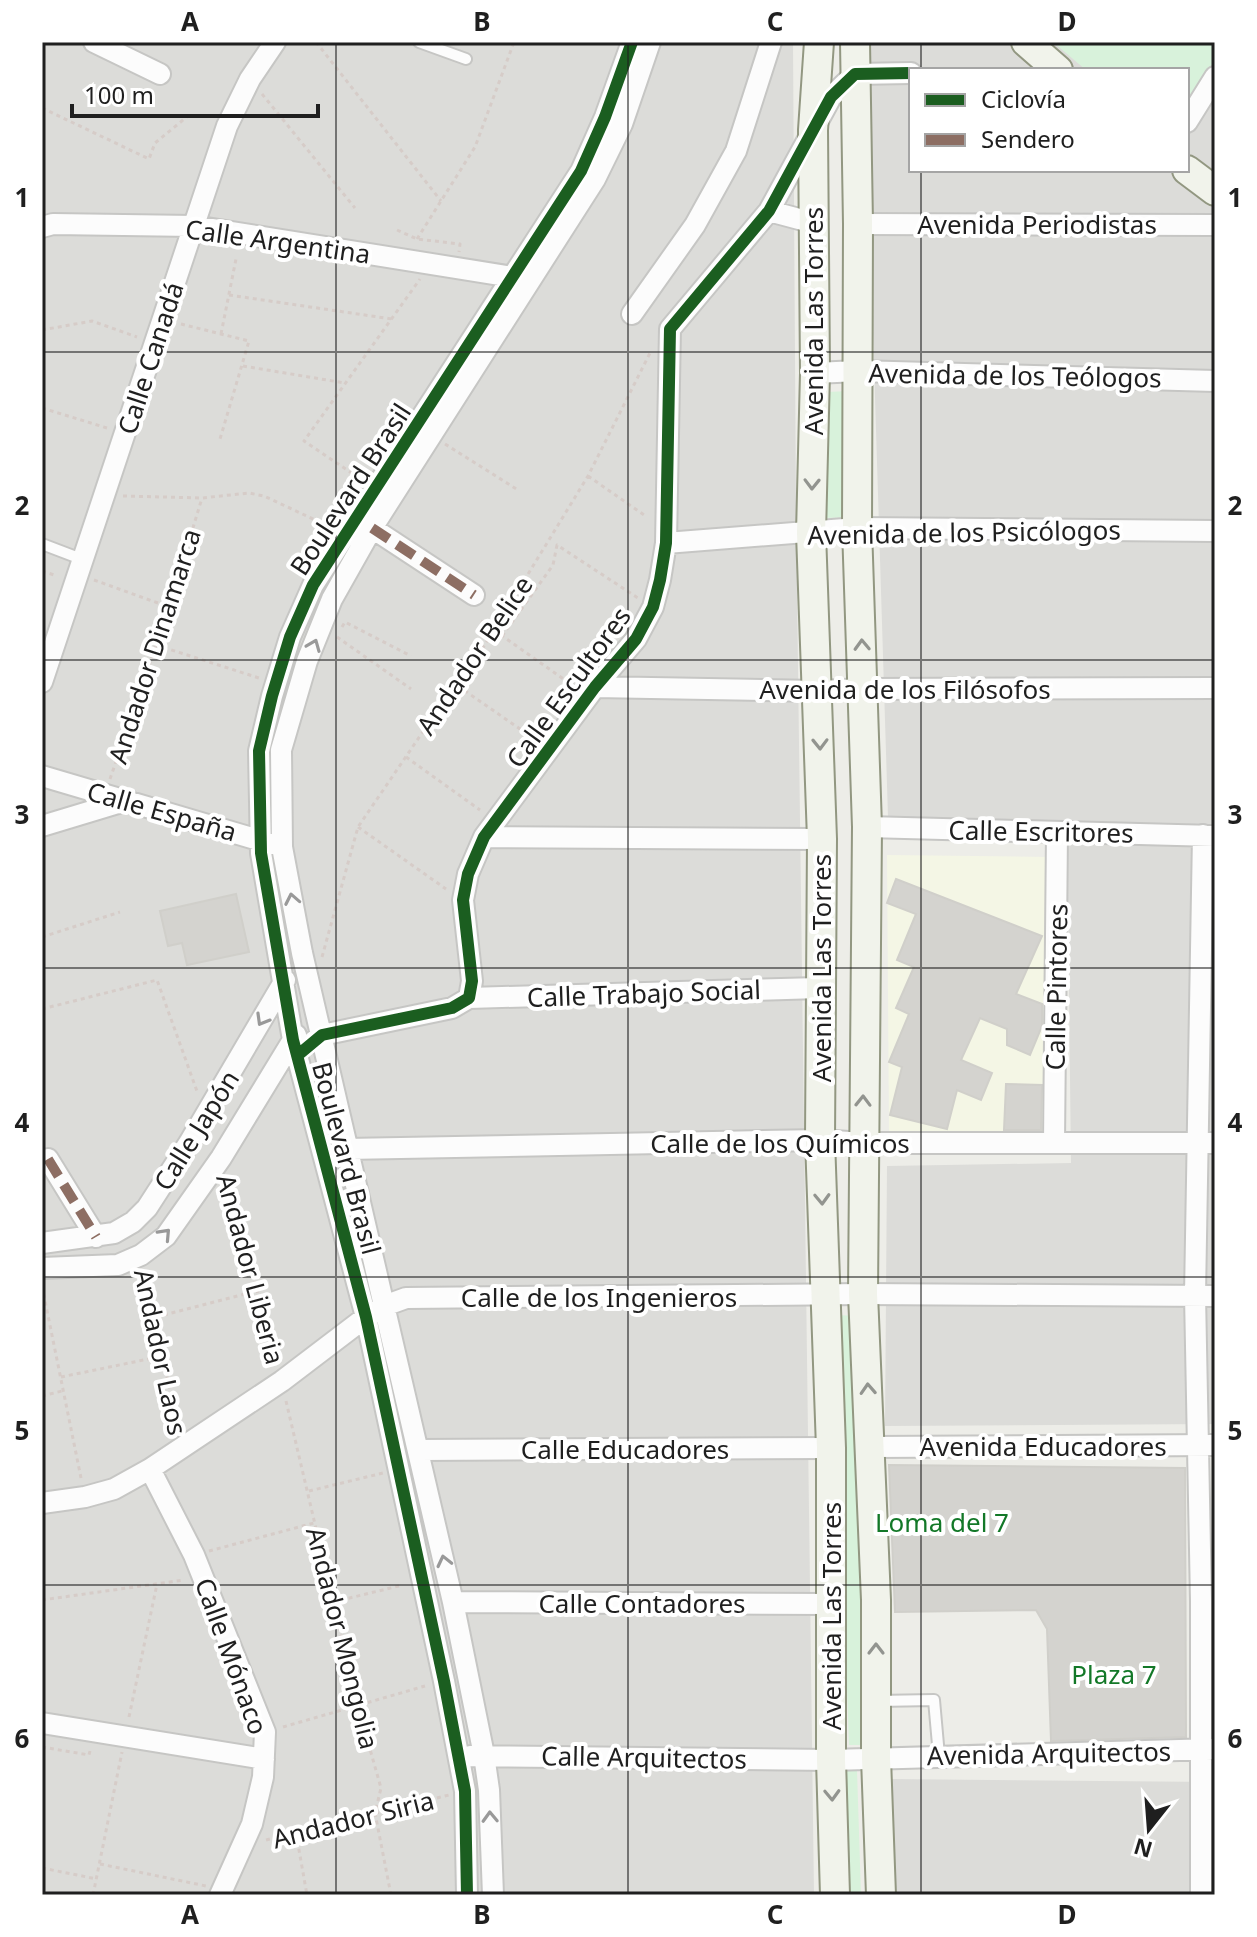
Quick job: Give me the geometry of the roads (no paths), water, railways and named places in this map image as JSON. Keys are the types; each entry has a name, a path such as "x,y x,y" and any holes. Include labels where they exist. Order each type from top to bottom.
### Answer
{"main road":[{"name":"Avenida Las Torres","path":"819,42 813,130 815,373 811,533 822,839 820,1140 831,1448 831,1760 835,1895"},
{"name":"Avenida Las Torres","path":"855,42 857,528 867,827 863,1294 871,1447 881,1895"},
{"path":"1026,42 1056,68"},
{"path":"1189,172 1215,191"}],"street":[{"path":"94,42 160,74"},
{"name":"Calle Canadá","path":"42,682 227,126 250,79 275,42"},
{"name":"Boulevard Brasil","path":"467,1895 465,1791 444,1681 366,1317 296,1047 266,894 260,840 259,751 290,637 313,585 581,171 605,117 632,42"},
{"name":"Boulevard Brasil","path":"493,1895 489,1790 484,1755 419,1450 302,953 282,847 281,750 291,709 332,599 372,528 595,179 622,124 650,42"},
{"path":"632,314 695,225 736,151 771,42"},
{"path":"814,223 769,211 831,97 855,74 909,73"},
{"path":"1189,119 1215,77"},
{"name":"Calle Escultores","path":"469,998 472,981 463,900 468,874 490,829 592,692 636,639 653,607 666,537 670,329 769,211"},
{"name":"Calle Argentina","path":"42,227 53,224 194,226 513,277"},
{"name":"Avenida Periodistas","path":"858,224 1215,225"},
{"name":"Avenida de los Teólogos","path":"815,373 858,371 1215,381"},
{"path":"372,528 474,595"},
{"name":"Avenida de los Psicólogos","path":"666,537 811,533 857,528 1215,531"},
{"name":"Avenida de los Filósofos","path":"592,692 1215,688"},
{"name":"Calle España","path":"42,776 282,847"},
{"path":"42,826 128,800"},
{"name":"Calle Escritores","path":"867,827 1209,836"},
{"path":"490,829 822,839"},
{"name":"Calle Pintores","path":"1054,1143 1057,832"},
{"path":"1207,1143 1209,836"},
{"name":"Calle Japón","path":"42,1243 114,1233 133,1222 147,1208 302,953"},
{"name":"Calle Trabajo Social","path":"469,998 819,988"},
{"path":"296,1047 322,1035 452,1008 469,998"},
{"name":"Calle Japón","path":"42,1268 118,1265 141,1255 166,1236 296,1047 313,1000"},
{"name":"Calle de los Químicos","path":"346,1149 820,1140 863,1143 1207,1143"},
{"name":"Avenida Arquitectos","path":"831,1760 1208,1749 1207,1143"},
{"path":"48,1159 96,1237"},
{"name":"Calle de los Ingenieros","path":"42,1503 114,1489 150,1469 282,1381 366,1317 406,1298 1205,1295"},
{"name":"Avenida Educadores","path":"871,1447 1206,1446"},
{"name":"Calle Educadores","path":"419,1450 831,1448"},
{"name":"Calle Mónaco","path":"150,1469 194,1555 265,1732 263,1777 252,1824 221,1892"},
{"name":"Calle Contadores","path":"453,1602 831,1604"},
{"path":"42,1723 264,1759"},
{"path":"1201,1895 1208,1749"},
{"name":"Calle Arquitectos","path":"458,1757 831,1760"}],"lane":[{"path":"419,42 466,59"},
{"path":"42,544 81,567"},
{"path":"877,1701 934,1700 939,1756"}],"park label":[{"name":"Loma del 7","path":"942,1522"},
{"name":"Plaza 7","path":"1114,1674"}]}
